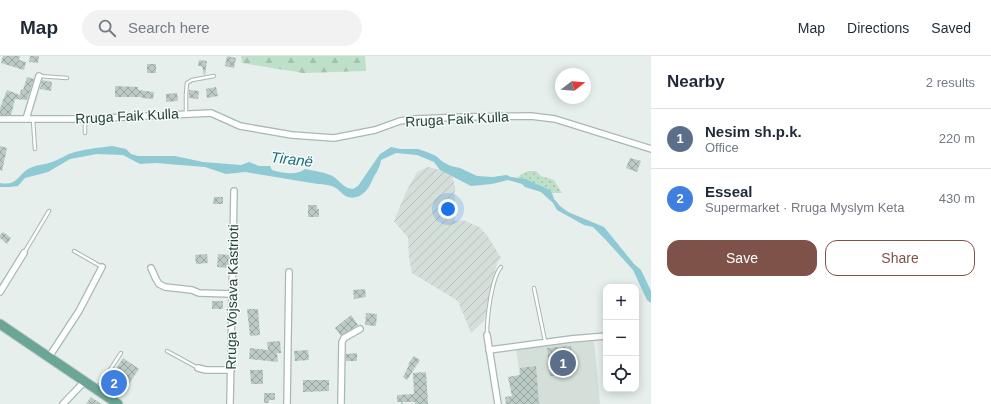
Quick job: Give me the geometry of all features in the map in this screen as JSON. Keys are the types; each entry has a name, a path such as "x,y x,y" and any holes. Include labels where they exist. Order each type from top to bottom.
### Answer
{"main road":[{"path":"0,324 118,404"}],"street":[{"path":"26,119 39,76"},
{"name":"Rruga Faik Kulla","path":"0,119 85,119 211,113 240,126 292,135 334,138 375,130 400,121 472,116 531,116 555,119 651,149"},
{"name":"Rruga Vojsava Kastrioti","path":"230,404 234,191"},
{"path":"0,292 24,253"},
{"path":"49,357 79,311 102,268"},
{"path":"151,268 159,284 165,287 192,290 199,293 232,294"},
{"path":"287,404 289,272"},
{"path":"341,404 342,342 344,338 360,329"},
{"path":"487,335 498,404"},
{"path":"489,350 545,342 603,336"},
{"path":"198,368 206,370 231,370"},
{"path":"63,404 85,381"}],"lane":[{"path":"39,76 67,78"},
{"path":"186,114 187,83 192,80 214,76"},
{"path":"33,119 35,149"},
{"path":"85,119 85,133"},
{"path":"24,253 50,211"},
{"path":"74,251 102,268"},
{"path":"487,335 487,323 493,287 498,270 501,267"},
{"path":"534,288 545,342"},
{"path":"167,351 198,368"},
{"path":"97,389 121,353"}],"shaded area":[{"path":"428,167 440,170 452,176 455,187 455,221 463,220 479,227 487,235 501,258 497,263 484,321 471,333 458,301 412,273 409,258 408,238 394,221 406,192 417,172"},
{"path":"594,341 600,404 523,404 516,348"}],"green space":[{"path":"241,56 365,56 366,71 303,73 242,63"},
{"path":"528,171 536,171 541,176 554,180 562,193 552,193 550,190 526,179 518,178 520,175"}],"water":[{"path":"112,146 126,149 131,154 138,156 175,156 203,162 241,165 249,162 259,166 270,166 272,170 289,173 298,173 305,169 331,175 344,186 353,189 358,186 380,154 391,147 400,149 418,149 427,152 451,166 460,168 477,176 493,177 506,175 526,179 550,190 554,199 568,212 604,227 634,264 641,270 651,291 651,303 647,300 633,270 605,239 593,227 584,225 557,210 553,203 541,192 508,180 492,184 471,186 440,170 434,162 417,155 396,153 381,160 369,187 360,196 352,198 344,195 336,188 327,185 245,172 226,174 205,167 156,163 140,164 123,155 97,154 70,159 48,172 25,178 18,186 0,187 0,183 6,184 13,182 28,169 33,167 52,162 69,154 80,151"}],"building":[{"path":"3,56 20,56 19,60 26,62 24,70 1,63"},
{"path":"30,56 39,56 38,63 29,62"},
{"path":"227,56 236,58 234,68 225,66"},
{"path":"199,60 207,61 205,75 202,66 198,66"},
{"path":"147,64 156,64 156,73 147,73"},
{"path":"27,77 34,79 27,100 15,99 11,115 0,115 0,108 7,90 20,95 21,89 23,90"},
{"path":"42,80 52,82 51,91 40,89"},
{"path":"115,86 138,87 138,90 154,92 153,99 142,97 115,97"},
{"path":"216,87 218,96 207,98 206,89"},
{"path":"189,90 199,91 198,99 189,98"},
{"path":"177,93 178,101 166,102 166,94"},
{"path":"0,146 7,148 2,171 0,170"},
{"path":"630,158 641,161 637,172 626,168"},
{"path":"214,197 223,197 223,204 213,204"},
{"path":"308,205 317,205 317,209 319,209 319,217 308,217"},
{"path":"3,232 11,238 7,244 0,238 0,235"},
{"path":"207,254 208,263 196,264 195,255"},
{"path":"218,254 229,255 228,268 217,267"},
{"path":"365,289 366,297 354,299 353,290"},
{"path":"212,301 223,301 223,309 212,309"},
{"path":"247,309 258,309 260,335 250,336"},
{"path":"366,313 377,314 376,326 365,325"},
{"path":"351,315 358,325 341,336 335,328"},
{"path":"280,341 281,353 277,353 278,362 249,359 250,348 268,350 267,342"},
{"path":"571,346 574,374 550,376 547,348"},
{"path":"308,350 309,360 295,361 294,351"},
{"path":"357,353 357,361 346,361 346,354"},
{"path":"414,356 420,360 407,380 403,377 409,365 408,364"},
{"path":"123,358 139,369 122,394 106,384"},
{"path":"536,366 539,404 506,404 505,397 512,396 508,377 520,375 520,368"},
{"path":"250,370 263,370 263,384 251,384"},
{"path":"426,372 428,404 397,402 397,395 414,394 413,373"},
{"path":"303,380 329,380 329,391 303,392"},
{"path":"264,393 275,393 275,400 269,400 269,403 264,403"},
{"path":"91,397 101,404 86,404"}],"place":[{"name":"Nesim sh.p.k.","path":"563,363"},
{"name":"Esseal","path":"114,383"}],"water label":[{"name":"Tiranë","path":"292,159"}]}
